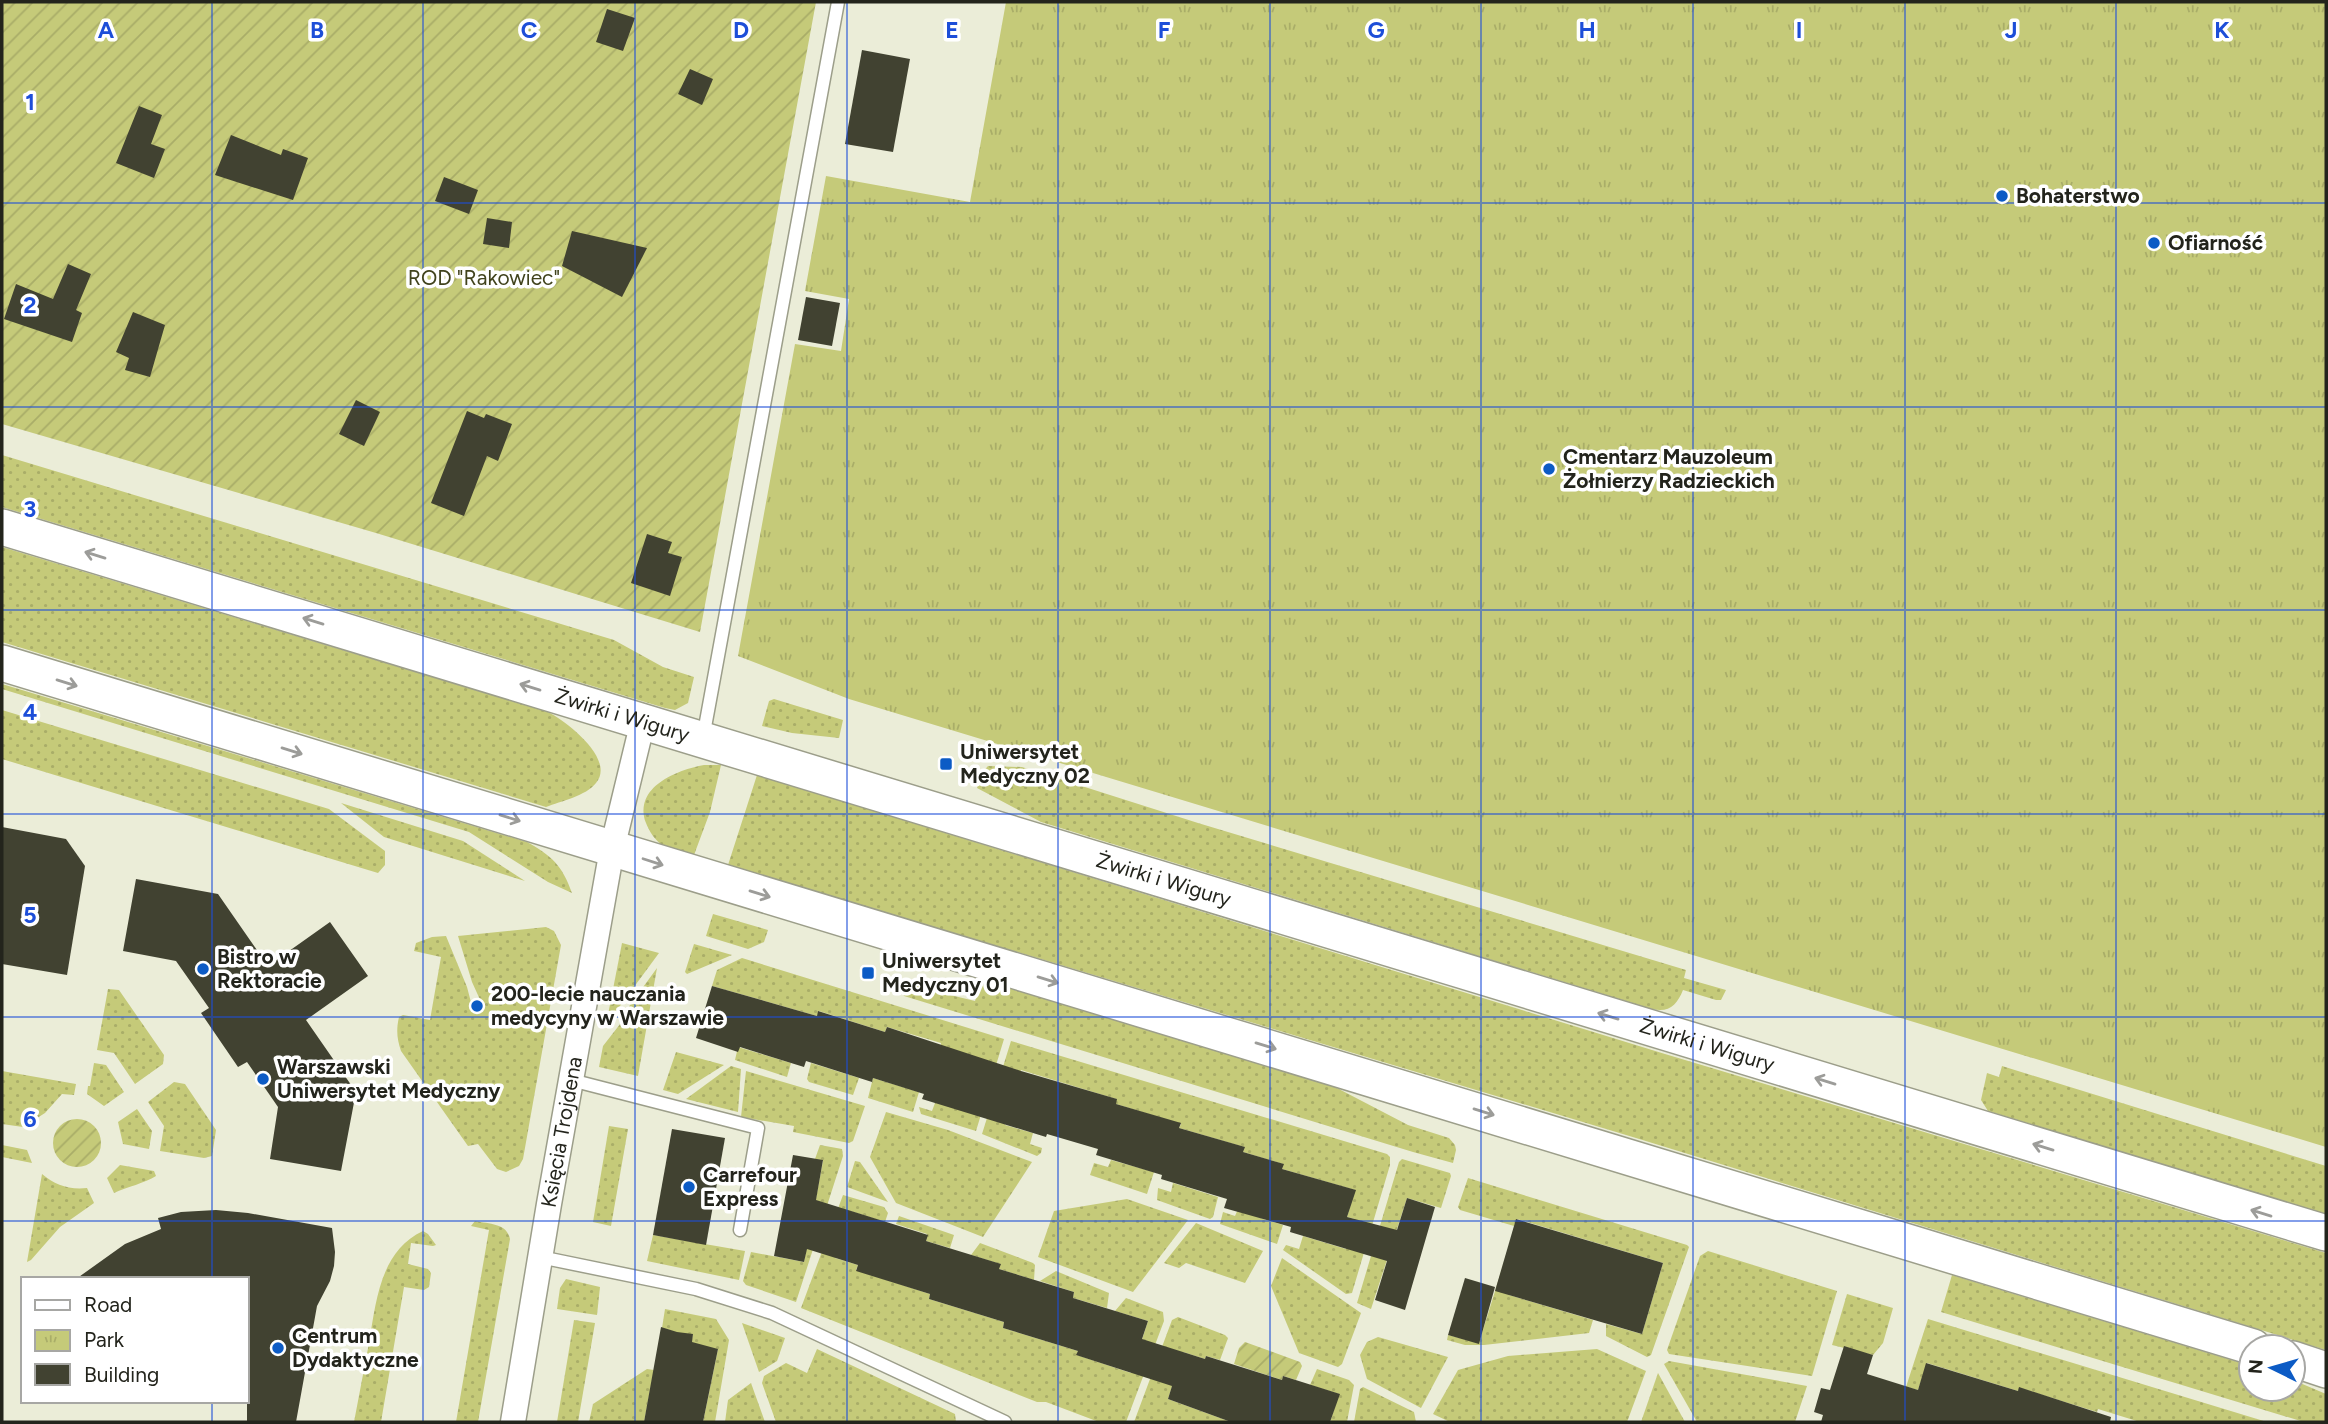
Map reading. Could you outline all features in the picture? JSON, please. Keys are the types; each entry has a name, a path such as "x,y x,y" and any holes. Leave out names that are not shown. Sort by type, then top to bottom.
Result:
{"main road":[{"name":"Żwirki i Wigury","path":"2,527 2326,1233"},
{"path":"2,663 2237,1342"},
{"path":"2307,1364 2326,1370"}],"street":[{"name":"Księcia Trojdena","path":"513,1422 612,849 643,721"}],"lane":[{"path":"702,739 838,2"},
{"path":"571,1080 758,1128 740,1230"},
{"path":"540,1257 696,1289 772,1313 1005,1422"}],"green space":[{"name":"ROD \"Rakowiec\"","path":"2,2 816,2 700,632 376,533 2,424"},
{"name":"Cmentarz Mauzoleum Żołnierzy Radzieckich","path":"1006,2 2326,2 2326,1147 849,699 738,656 795,344 841,351 849,299 805,291 826,176 970,202"},
{"path":"2,455 614,640 663,667 694,677 688,703 675,710 665,708 2,507"},
{"path":"2,547 548,712 586,742 599,763 600,773 592,788 546,807 2,642"},
{"path":"2,684 527,842 555,862 572,893 548,882 469,832 2,689"},
{"path":"774,699 843,720 839,738 792,733 762,726 769,701"},
{"path":"2,710 329,809 385,851 385,865 378,873 2,759"},
{"path":"704,765 721,765 710,812 694,855 659,843 647,826 644,810 646,799 660,782 682,771"},
{"path":"988,766 1022,767 1686,970 1684,978 1726,990 1721,1000 1716,1000 1683,990 1672,1007 1652,1009 1041,822 977,788 981,774"},
{"path":"757,775 1665,1054 2326,1253 2326,1350 2307,1344 2307,1333 2271,1333 1636,1138 728,865"},
{"path":"341,803 463,841 525,881 384,837"},
{"path":"713,914 768,930 764,942 748,949 706,936"},
{"path":"546,927 554,931 561,945 523,1159 519,1166 506,1172 497,1169 478,1144 468,1146 401,1051 397,1034 398,1022 403,1015 430,1020 441,957 414,951 416,943 432,937 446,936 467,987 473,1010 482,1004 472,982 458,936"},
{"path":"622,943 659,953 606,1025"},
{"path":"694,944 732,955 687,974 685,972"},
{"path":"742,958 1004,1039 976,1131 921,1114 919,1107 932,1111 935,1103 941,1043 887,1027 885,1032 819,1011 817,1016 712,986 717,970"},
{"path":"657,968 638,1076 599,1067 603,1046"},
{"path":"915,980 947,984 946,994 975,1001 982,980 1335,1087 1408,1125 1449,1138 1456,1150 1453,1163 904,996 899,987 900,983 912,983"},
{"path":"108,989 119,990 164,1055 163,1064 135,1084 114,1053 97,1050"},
{"path":"1011,1041 1387,1154 1390,1157 1390,1165 1352,1293 1346,1294 1283,1250 1286,1245 1299,1249 1303,1236 1346,1249 1355,1219 1347,1217 1355,1190 1282,1169 1283,1164 1243,1152 1244,1147 1179,1128 1181,1124 1116,1104 1116,1099 1021,1070 1005,1125 1033,1133 1030,1144 1042,1148 1041,1153 1037,1156 982,1134"},
{"path":"738,1047 791,1063 787,1077 735,1060"},
{"path":"676,1052 724,1065 678,1094 663,1090"},
{"path":"94,1063 106,1065 124,1092 104,1106 87,1094"},
{"path":"811,1063 859,1078 853,1095 809,1082 807,1079"},
{"path":"731,1066 741,1069 738,1112 686,1099"},
{"path":"2002,1066 2326,1166 2326,1214 1988,1111 1981,1100 1987,1073 1999,1077"},
{"path":"2,1071 76,1084 74,1095 62,1094 45,1113 23,1127 2,1124"},
{"path":"746,1071 865,1106 853,1141 849,1143 793,1132 794,1126 741,1117"},
{"path":"873,1078 919,1092 913,1112 868,1098"},
{"path":"174,1082 185,1084 216,1130 212,1156 204,1158 160,1151 164,1126 148,1102"},
{"path":"137,1109 152,1131 149,1149 123,1144 118,1122"},
{"path":"886,1112 948,1130 1032,1162 983,1237 896,1203 870,1157"},
{"path":"77,1119 86,1120 94,1126 100,1134 100,1152 94,1160 86,1166 77,1167 68,1166 60,1160 54,1152 53,1143 54,1134 60,1126 68,1120"},
{"path":"609,1126 628,1129 611,1226 593,1222"},
{"path":"2,1145 27,1150 32,1163 2,1157"},
{"path":"820,1145 842,1149 843,1156 796,1302 746,1285 743,1281 751,1252 804,1262 823,1161 815,1159"},
{"path":"1402,1159 1450,1173 1451,1176 1441,1208 1407,1198 1371,1309 1357,1303"},
{"path":"1111,1160 1154,1172 1147,1194 1090,1175 1094,1163 1108,1167"},
{"path":"855,1161 860,1162 888,1202 847,1187"},
{"path":"120,1165 154,1171 156,1176 114,1193 107,1178"},
{"path":"42,1174 63,1186 87,1188 94,1203 60,1227 27,1262"},
{"path":"1468,1178 1687,1245 1689,1247 1651,1355 1647,1357 1606,1336 1606,1324 1642,1334 1663,1263 1517,1219 1514,1226 1460,1210 1458,1207"},
{"path":"1173,1183 1218,1197 1213,1217 1210,1219 1157,1200 1158,1188 1171,1192"},
{"path":"843,1195 884,1207 888,1213 885,1222 850,1211 835,1258 858,1265 856,1270 930,1294 929,1299 1004,1322 1003,1328 1078,1351 1077,1355 1131,1373 1148,1321 1115,1311 1126,1298 1163,1312 1164,1321 1126,1422 1099,1422 1046,1402 1037,1402 801,1308"},
{"path":"1127,1199 1188,1220 1133,1292 1038,1257 1054,1211"},
{"path":"1239,1207 1283,1225 1277,1244 1220,1224 1223,1212 1235,1216"},
{"path":"899,1216 954,1235 950,1248 926,1241 927,1234 896,1224"},
{"path":"475,1221 501,1227 510,1239 478,1422 456,1422 489,1230 471,1226"},
{"path":"1196,1223 1263,1251 1245,1283 1186,1263 1179,1268 1164,1263"},
{"path":"423,1231 436,1245 411,1243 408,1264 428,1269 431,1273 429,1287 424,1290 404,1287 381,1422 354,1422 382,1279 397,1251"},
{"path":"653,1235 745,1251 739,1280 647,1261"},
{"path":"980,1243 1033,1263 1034,1280 999,1269 1000,1264 971,1255"},
{"path":"1708,1251 1837,1291 1812,1376 1669,1354 1667,1350 1700,1256"},
{"path":"1282,1258 1361,1313 1342,1364 1338,1367 1299,1353 1271,1286"},
{"path":"1504,1262 1509,1295 1593,1320 1589,1333 1484,1345 1465,1345 1447,1340 1448,1335 1479,1343"},
{"path":"1056,1271 1109,1293 1107,1308 1073,1298 1074,1292 1040,1281"},
{"path":"1952,1275 2237,1362 2237,1402 1941,1312"},
{"path":"566,1279 600,1287 597,1315 557,1309 560,1288"},
{"path":"1847,1294 1893,1308 1883,1343 1873,1355 1832,1345"},
{"path":"665,1309 716,1319 729,1340 715,1422 703,1422 718,1349 690,1349 693,1334 690,1339 662,1328"},
{"path":"1178,1317 1228,1338 1220,1360 1206,1356 1205,1359 1183,1352 1168,1399 1231,1422 1134,1422 1172,1320"},
{"path":"1928,1319 2267,1422 2140,1422 2098,1409 2097,1412 2020,1388 2018,1391 1927,1363 1918,1390 1906,1387"},
{"path":"574,1320 595,1323 578,1422 557,1422"},
{"path":"742,1323 785,1338 777,1361 759,1372"},
{"path":"1378,1337 1448,1357 1421,1408 1367,1379 1360,1355 1367,1342"},
{"path":"1245,1342 1300,1362 1302,1366 1296,1380 1283,1376 1282,1380 1234,1364 1239,1348"},
{"path":"817,1349 955,1414 956,1422 776,1422 762,1383 764,1376 786,1363 807,1373"},
{"path":"1597,1349 1646,1371 1627,1422 1450,1422 1433,1414 1458,1370 1508,1356"},
{"path":"1669,1361 1807,1386 1795,1422 1697,1422 1664,1364"},
{"path":"647,1369 654,1370 644,1422 589,1422 593,1404"},
{"path":"1317,1369 1349,1380 1354,1385 1347,1422 1330,1422 1339,1394 1310,1385"},
{"path":"1658,1373 1685,1422 1641,1422"},
{"path":"751,1383 765,1422 725,1422 728,1400"},
{"path":"2307,1386 2326,1394 2326,1422 2304,1422 2241,1403 2307,1403"},
{"path":"1363,1387 1414,1412 1416,1422 1354,1422 1360,1389"}],"building":[{"path":"607,9 635,18 623,51 596,42"},
{"path":"862,50 910,59 893,152 845,144"},
{"path":"690,69 713,79 702,105 678,94"},
{"path":"139,106 162,115 151,144 165,149 154,178 116,163"},
{"path":"231,135 281,155 283,149 308,158 293,200 215,175"},
{"path":"444,177 478,190 469,214 435,201"},
{"path":"487,218 512,222 509,248 483,244"},
{"path":"572,231 647,248 622,297 562,266"},
{"path":"68,264 91,274 76,310 82,313 72,342 4,319 16,284 53,299"},
{"path":"806,297 840,303 832,346 798,340"},
{"path":"133,312 165,325 150,377 125,370 129,358 116,352"},
{"path":"356,400 380,412 364,446 339,434"},
{"path":"467,411 484,418 486,414 512,424 498,461 487,456 464,516 431,503"},
{"path":"647,534 672,542 668,553 682,557 670,596 631,583"},
{"path":"2,827 66,839 85,866 67,975 2,964"},
{"name":"Warszawski Uniwersytet Medyczny","path":"136,879 218,894 268,966 330,922 368,976 306,1020 356,1092 341,1171 270,1159 278,1107 247,1062 238,1067 201,1013 209,1008 176,961 123,951"},
{"path":"712,986 817,1016 818,1011 885,1032 887,1027 1117,1099 1116,1104 1181,1123 1179,1128 1245,1147 1243,1152 1284,1164 1282,1169 1356,1190 1347,1217 1397,1230 1407,1198 1435,1207 1405,1310 1375,1300 1387,1261 1290,1232 1291,1227 1224,1208 1227,1199 1096,1155 1098,1149 1047,1134 1046,1137 922,1099 924,1094 873,1078 872,1082 806,1061 804,1067 740,1047 738,1052 696,1038"},
{"name":"Carrefour Express","path":"672,1129 725,1138 706,1245 653,1235"},
{"path":"793,1155 823,1160 816,1200 928,1235 926,1241 1001,1264 999,1269 1074,1292 1073,1298 1148,1321 1142,1339 1205,1359 1206,1356 1282,1380 1283,1376 1340,1394 1330,1422 1231,1422 1168,1399 1172,1386 1076,1355 1078,1351 1003,1328 1004,1322 929,1299 930,1294 856,1271 858,1265 807,1249 804,1262 774,1256"},
{"name":"Centrum Dydaktyczne","path":"216,1210 248,1213 332,1228 334,1266 330,1281 317,1306 296,1422 247,1422 248,1277 79,1277 125,1244 161,1229 158,1218 181,1212"},
{"path":"1516,1219 1663,1263 1642,1334 1495,1291"},
{"path":"1465,1278 1495,1287 1479,1344 1448,1335"},
{"path":"661,1327 693,1334 692,1342 718,1349 703,1422 644,1422"},
{"path":"1844,1346 1873,1355 1867,1374 1918,1390 1926,1363 2018,1391 2019,1387 2111,1417 2110,1422 1821,1422 1823,1415 1814,1412 1821,1388 1830,1390"}],"place":[{"name":"Bohaterstwo","path":"2002,196"},
{"name":"Ofiarność","path":"2154,243"},
{"name":"Cmentarz Mauzoleum Żołnierzy Radzieckich","path":"1549,469"},
{"name":"Uniwersytet Medyczny 02","path":"946,764"},
{"name":"Bistro w Rektoracie","path":"203,969"},
{"name":"Uniwersytet Medyczny 01","path":"868,973"},
{"name":"200-lecie nauczania medycyny w Warszawie","path":"477,1006"},
{"name":"Warszawski Uniwersytet Medyczny","path":"263,1079"},
{"name":"Carrefour Express","path":"689,1187"},
{"name":"Centrum Dydaktyczne","path":"278,1348"}]}
